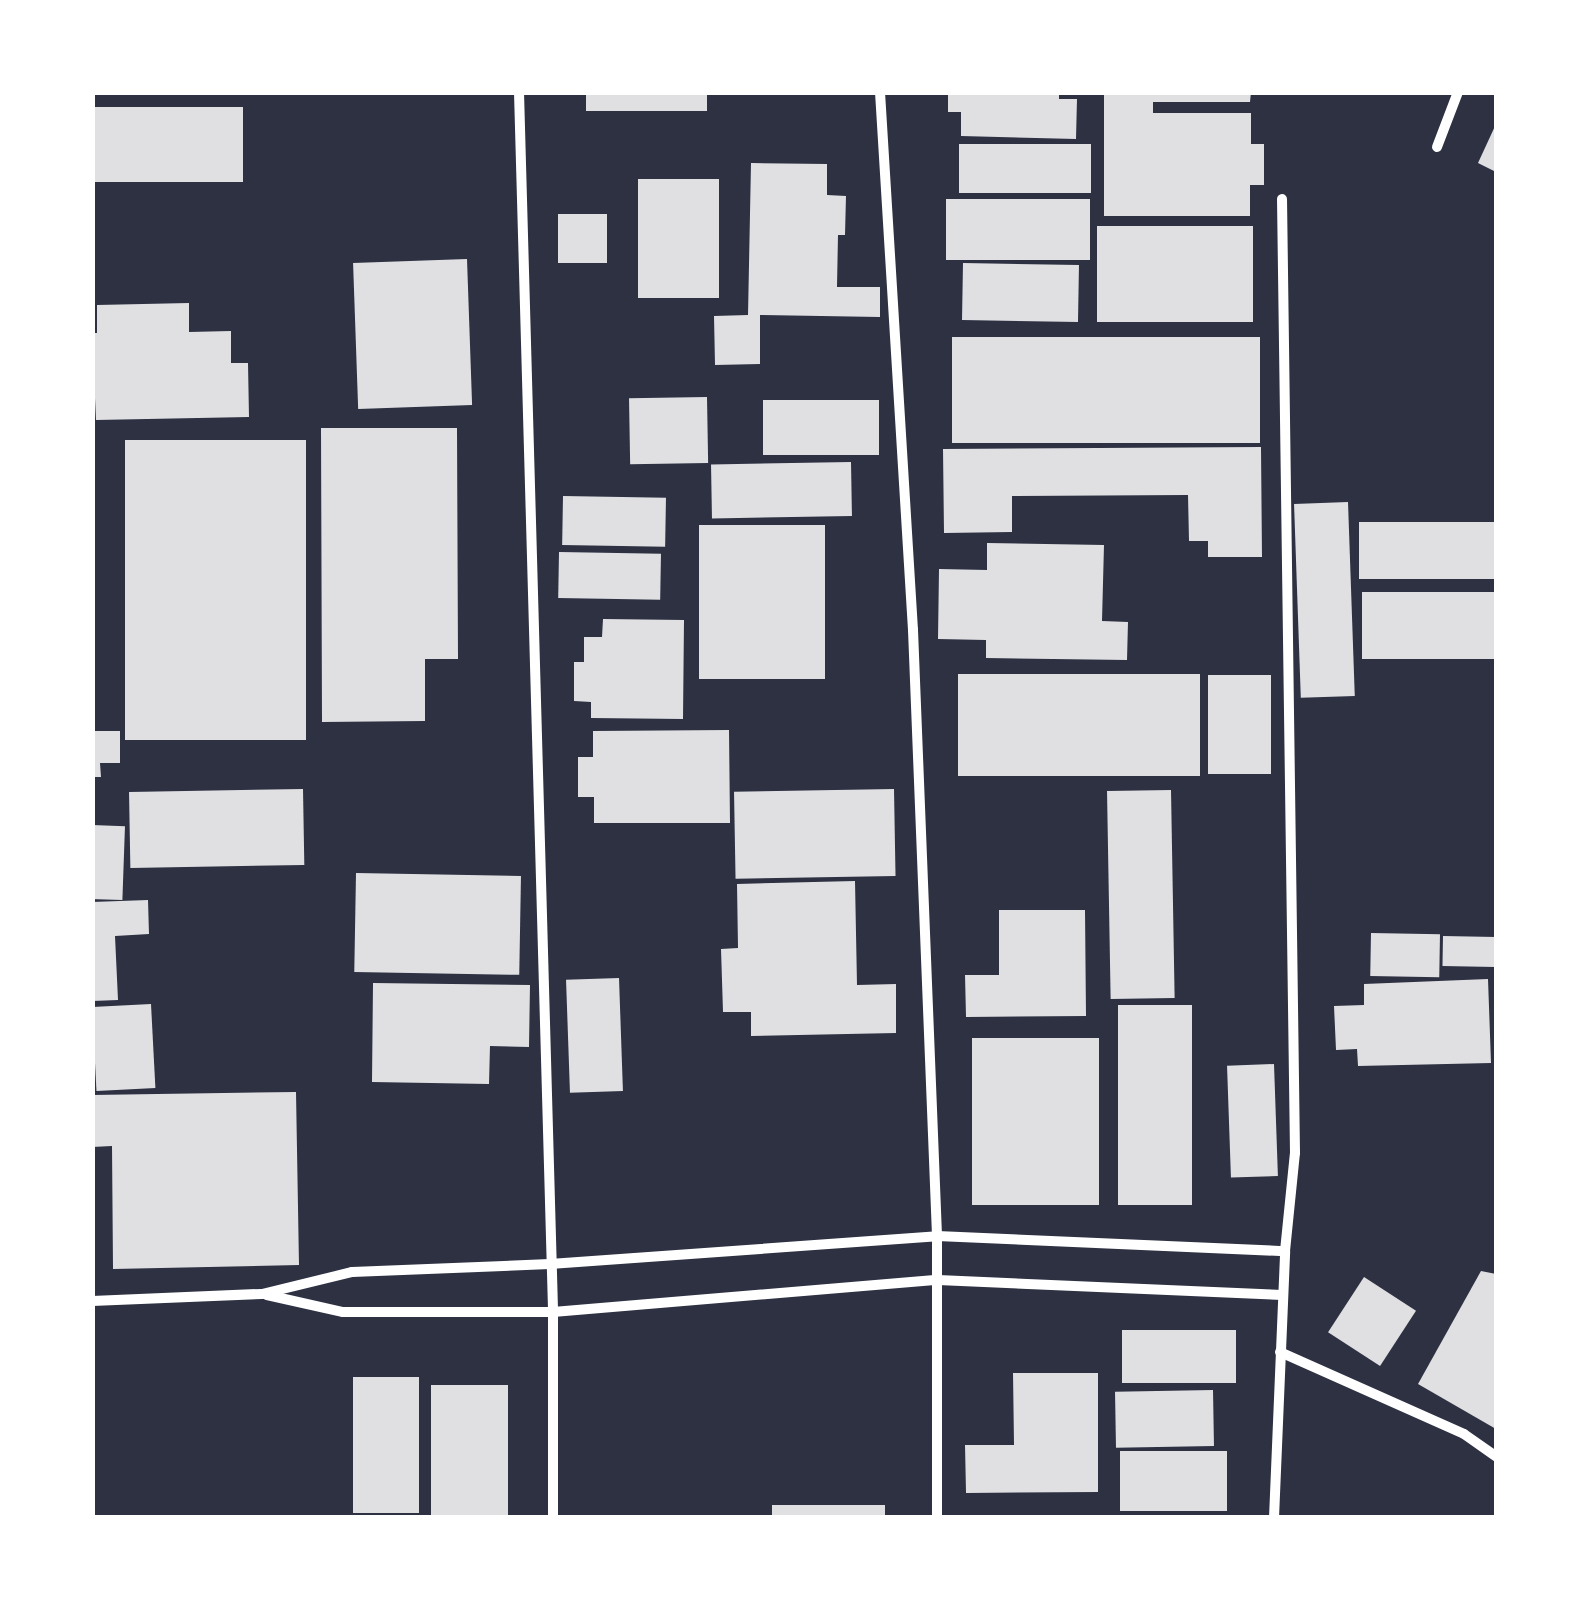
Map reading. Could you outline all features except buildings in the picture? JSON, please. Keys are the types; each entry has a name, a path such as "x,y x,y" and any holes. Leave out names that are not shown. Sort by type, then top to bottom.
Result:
{"street":[{"path":"519,92 553,1312 552,1518"},
{"path":"880,92 913,630 937,1236 937,1518"},
{"path":"1438,147 1458,92"},
{"path":"1274,1518 1284,1251 1295,1133 1282,198"},
{"path":"92,1301 262,1294 352,1272 550,1264 937,1236 1284,1251"},
{"path":"262,1294 343,1312 553,1312 938,1280 1283,1295"},
{"path":"1280,1352 1464,1434 1496,1456"}]}
